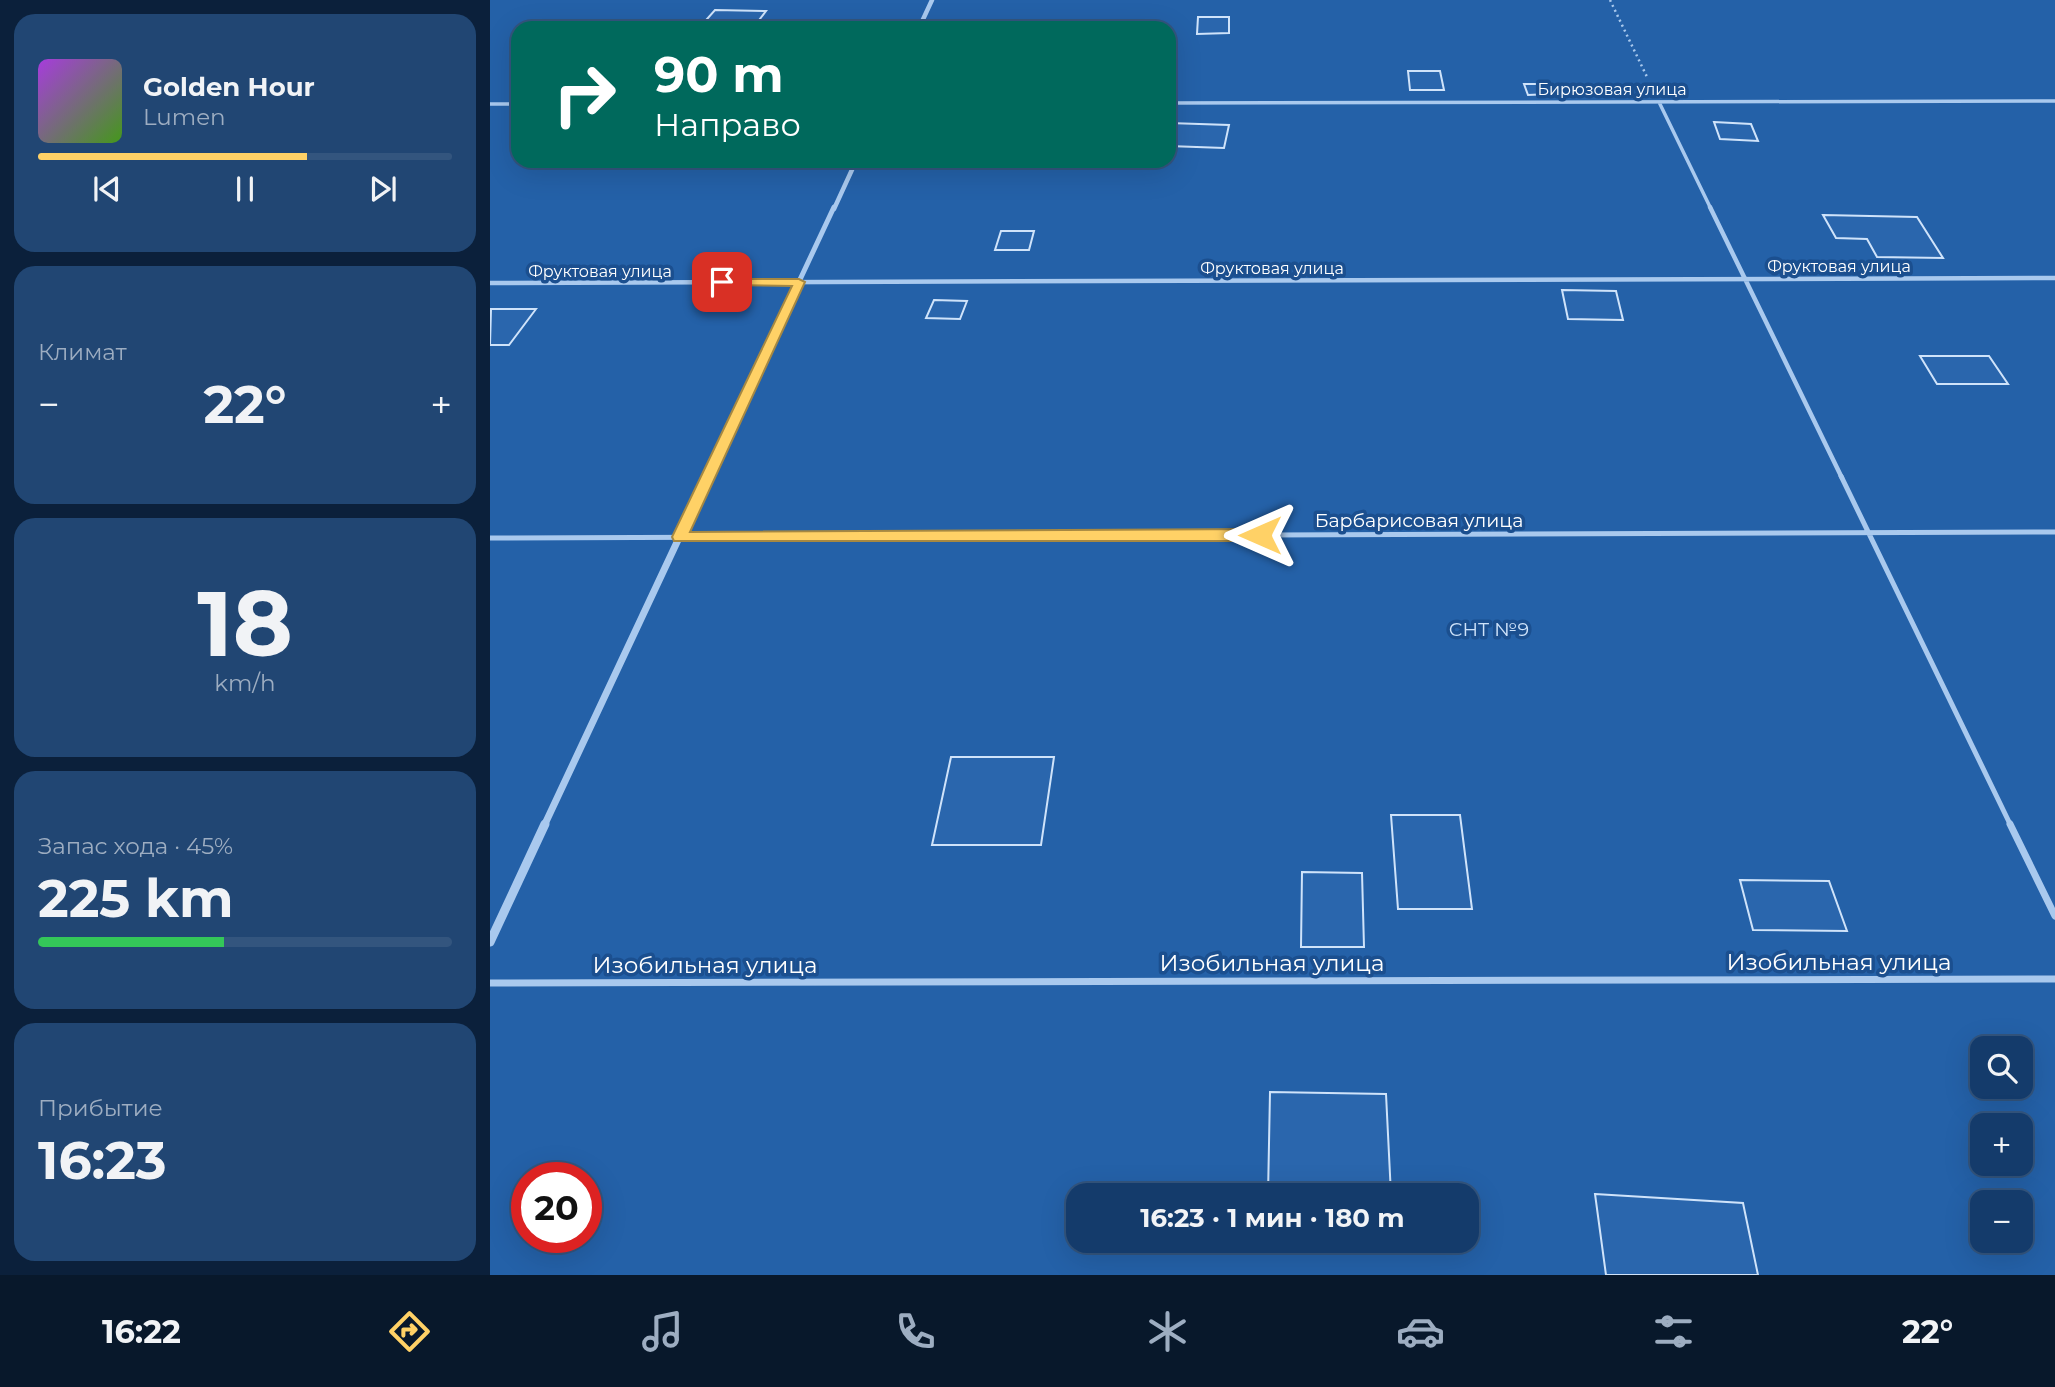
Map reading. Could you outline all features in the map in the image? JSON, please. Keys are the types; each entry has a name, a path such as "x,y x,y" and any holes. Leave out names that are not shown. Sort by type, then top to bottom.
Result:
{"street":[{"path":"922,21 932,0"},
{"path":"490,942 853,168"}],"lane":[{"name":"Бирюзовая улица","path":"1176,103 2055,101"},
{"path":"1659,102 2055,916"},
{"path":"490,104 511,104"},
{"name":"Фруктовая улица","path":"490,283 2055,278"},
{"name":"Барбарисовая улица","path":"490,538 2055,532"},
{"name":"Изобильная улица","path":"490,983 2055,979"}],"path":[{"path":"1610,0 1659,102"}],"green space":[{"name":"СНТ №9","path":"490,0 2055,0 2055,1275 490,1275"}],"building":[{"path":"715,10 766,11 758,21 705,21"},
{"path":"1198,17 1229,17 1229,33 1197,34"},
{"path":"1408,71 1440,71 1444,90 1410,90"},
{"path":"1524,84 1546,84 1550,94 1528,95"},
{"path":"1714,122 1751,124 1758,141 1720,139"},
{"path":"1176,123 1229,125 1224,148 1176,146"},
{"path":"1823,215 1917,217 1943,258 1877,257 1867,239 1836,238"},
{"path":"1001,231 1034,231 1029,250 995,250"},
{"path":"1562,290 1616,291 1623,320 1568,319"},
{"path":"934,300 967,301 960,319 926,318"},
{"path":"491,309 536,309 509,345 490,345"},
{"path":"1920,356 1989,356 2008,384 1937,384"},
{"path":"951,757 1054,757 1041,845 932,845"},
{"path":"1391,815 1460,815 1472,909 1398,909"},
{"path":"1302,872 1362,873 1364,947 1301,947"},
{"path":"1740,880 1829,881 1847,931 1753,930"},
{"path":"1270,1092 1386,1094 1390,1183 1268,1183"},
{"path":"1595,1194 1743,1203 1758,1275 1606,1275"}],"route":[{"path":"722,282 799,282 680,537 1260,535"}]}
